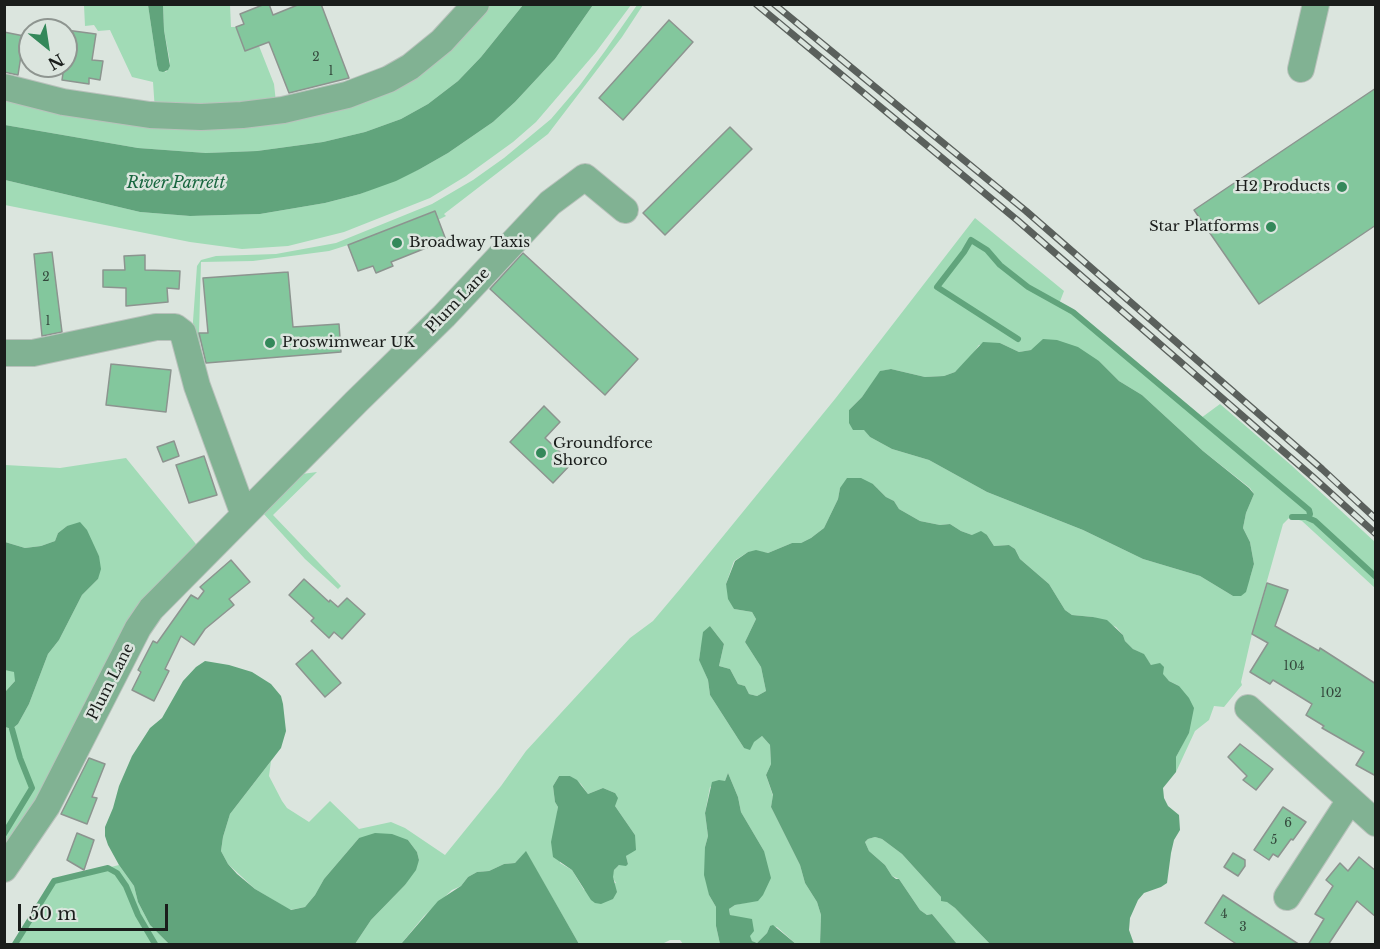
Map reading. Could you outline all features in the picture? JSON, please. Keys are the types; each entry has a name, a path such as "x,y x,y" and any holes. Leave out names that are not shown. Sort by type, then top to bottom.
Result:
{"street":[{"path":"4,87 63,102 150,115 201,117 283,110 338,98 389,79 410,67 442,41 476,4"},
{"path":"1301,69 1316,4"},
{"name":"Plum Lane","path":"4,869 47,806 138,628 152,609 444,316 550,203 585,177 625,210"},
{"path":"4,353 33,353 156,327 175,327 183,333 197,386 244,515"},
{"path":"1248,708 1376,823"},
{"path":"1287,897 1350,800"}],"shaded area":[{"path":"84,5 148,5 157,65 166,72 170,62 164,30 163,5 230,5 231,27 236,27 245,51 259,46 274,84 276,102 155,111 153,82 132,77 110,30 98,31 94,25 85,26"},
{"path":"481,5 523,5 481,57 458,81 428,104 401,119 365,132 323,142 257,151 206,153 138,148 5,125 4,92 95,113 339,104"},
{"path":"593,5 631,5 596,52 536,122 466,176 430,198 344,232 288,246 242,249 190,242 5,205 5,180 140,212 190,216 260,214 325,203 360,194 420,169 493,122 555,59"},
{"path":"637,5 643,5 622,37 548,134 444,214 446,216 438,220 434,211 329,251 253,261 201,262 199,333 202,363 192,335 197,266 201,260 216,256 276,254 336,243 432,204 473,180 504,158 551,119 580,85"},
{"path":"975,218 1064,291 1059,304 1073,312 1201,418 1220,404 1375,542 1375,588 1302,521 1290,517 1283,524 1252,634 1242,685 1224,707 1214,706 1209,720 1195,731 1176,772 1176,757 1189,732 1179,686 1169,681 1151,665 1143,654 1133,649 1116,627 1093,617 1072,615 1065,610 1049,584 1020,559 1015,549 1009,545 994,546 987,535 972,535 950,524 940,525 920,521 899,509 894,501 886,497 873,484 840,488 838,499 824,528 811,538 768,553 748,552 734,561 726,584 734,609 752,612 756,619 745,642 761,667 766,691 757,696 749,694 745,686 738,684 730,669 719,666 724,644 710,626 699,659 708,680 710,695 744,748 762,736 770,745 771,764 766,775 773,796 771,807 800,865 805,883 817,902 821,915 820,944 796,944 777,927 770,926 767,933 757,943 752,941 739,918 730,915 729,909 735,905 758,900 764,851 741,812 738,797 728,773 725,781 710,787 705,813 708,836 705,847 709,895 716,907 716,926 720,944 683,944 680,940 670,940 662,944 579,944 526,852 515,863 477,872 468,877 461,886 452,890 424,916 401,944 355,944 371,920 405,885 419,860 417,852 408,840 359,838 324,879 305,907 290,910 255,889 228,864 221,851 230,814 271,761 269,776 282,801 287,808 309,822 330,801 359,829 391,822 405,828 445,855 526,751 630,638 653,621 835,399","holes":["1000,343 1019,352 1031,350 1099,361 1119,381 1142,395 1203,451 1250,488 1254,494 1243,528 1250,542 1254,564 1250,578 1233,596 1200,576 1143,559 1083,530 987,492 929,460 892,449 870,437 849,410 862,397 881,371 891,369 925,377 944,376 955,372 970,358 979,345","559,776 570,776 581,784 588,794 603,788 615,793 615,806 635,835 631,852 626,856 628,864 619,865 614,870 612,877 616,883 584,890 572,870 560,863 556,822 558,807 553,786"]},
{"path":"126,458 200,549 134,610 92,706 5,855 5,727 12,729 18,724 29,704 48,654 59,640 82,595 98,579 99,556 92,543 67,526 58,533 55,541 41,546 25,548 5,542 5,465 60,468"},
{"path":"317,472 273,515 341,586 338,589 350,600 305,559 262,512 302,474"},
{"path":"5,670 15,672 15,681 5,692"},
{"path":"875,837 882,839 902,854 941,897 990,944 957,944 932,914 927,915 920,910 899,879 892,876 885,865 869,851 865,842"},
{"path":"119,865 134,886 138,902 150,925 169,944 15,944 54,881"}],"water":[{"path":"148,5 163,5 164,30 170,66 163,72 159,71 157,65"},
{"name":"River Parrett","path":"523,5 593,5 555,59 493,122 420,169 396,181 360,194 325,203 260,214 190,216 140,212 5,180 5,125 138,148 206,153 257,151 323,142 365,132 401,119 428,104 458,81 481,57"},
{"path":"1043,339 1057,340 1078,347 1099,361 1119,381 1142,395 1254,494 1243,528 1250,542 1254,564 1246,592 1241,596 1233,596 1200,576 1143,559 1083,530 987,492 929,460 892,449 870,437 864,430 853,430 849,423 849,410 862,397 880,371 891,369 925,377 944,376 955,372 983,342 1000,343 1019,352 1031,350"},
{"path":"847,478 861,478 873,484 886,497 894,501 899,509 920,521 940,525 950,524 972,535 981,531 987,535 994,546 1009,545 1015,549 1020,559 1049,584 1065,610 1072,615 1107,620 1123,635 1125,641 1133,649 1144,654 1151,665 1160,663 1164,667 1163,674 1169,681 1179,686 1189,698 1194,708 1189,733 1176,757 1176,772 1163,788 1168,806 1179,815 1180,830 1174,840 1167,883 1144,893 1138,900 1130,918 1129,930 1134,944 990,944 955,908 941,901 941,897 902,854 882,839 875,837 865,842 869,851 885,865 892,876 899,879 920,910 927,915 932,914 957,944 820,944 821,915 817,902 805,883 800,865 771,807 773,795 766,775 771,764 770,745 762,736 754,742 750,750 744,748 710,695 708,680 699,660 703,632 710,626 724,644 719,666 730,669 738,684 745,686 749,694 757,696 766,691 761,667 745,642 756,619 752,612 734,609 728,599 726,584 735,561 748,552 756,550 768,553 792,543 801,543 824,528 838,499 840,488"},
{"path":"80,522 87,530 99,556 101,569 98,579 82,595 59,640 48,654 29,704 18,724 12,729 5,727 5,692 15,681 14,672 5,670 5,542 25,548 41,546 55,541 58,533 67,526"},
{"path":"205,661 252,672 271,684 281,696 283,704 286,731 281,748 230,814 223,837 221,851 237,874 255,889 291,910 305,907 324,879 359,838 375,833 392,834 408,840 417,852 419,860 416,870 405,885 371,920 355,944 169,944 150,925 138,902 134,886 108,845 105,827 132,756 150,728 162,718 183,681"},
{"path":"728,773 738,797 741,812 764,851 771,878 758,901 735,905 729,909 730,915 752,919 754,931 750,936 752,941 757,943 773,925 796,944 720,944 716,926 716,907 709,895 704,875 705,847 708,836 705,813 712,782 725,781"},
{"path":"559,776 570,776 577,780 588,794 603,788 615,793 618,798 615,806 635,835 636,850 626,856 628,864 619,865 614,870 613,877 617,892 613,899 601,904 591,900 572,870 553,857 551,842 558,807 553,786"},
{"path":"526,851 579,944 401,944 438,901 461,886 468,877 477,872 515,863"}],"building":[{"path":"269,4 273,15 300,4 321,4 349,78 289,93 269,42 245,51 236,27 244,24 240,14"},
{"path":"669,20 693,42 623,120 599,98"},
{"path":"4,32 18,35 18,75 4,72"},
{"path":"78,32 96,34 92,60 103,61 100,80 89,78 89,84 62,80 62,78 78,78"},
{"path":"1376,88 1376,225 1259,304 1194,210"},
{"path":"730,127 752,149 665,235 643,213"},
{"name":"Broadway Taxis","path":"435,211 446,240 391,262 393,266 376,273 373,266 358,271 348,245"},
{"path":"52,252 62,332 42,336 34,254"},
{"path":"523,253 638,359 605,395 490,289"},
{"path":"145,255 145,270 180,271 179,289 167,288 168,302 126,306 126,288 103,287 103,270 125,270 124,256"},
{"path":"288,272 293,327 339,324 341,352 206,363 199,333 208,333 203,278"},
{"path":"111,364 171,370 166,412 106,405"},
{"name":"Groundforce Shorco","path":"544,406 560,422 545,438 572,463 553,483 510,442"},
{"path":"174,441 179,456 163,462 157,447"},
{"path":"204,456 217,495 189,503 176,465"},
{"path":"231,560 250,582 229,599 234,605 205,629 194,645 181,636 165,669 169,671 154,701 132,690 141,672 138,670 153,641 157,643 191,595 198,599 204,591 200,587"},
{"path":"304,579 329,602 330,600 338,607 347,598 365,614 342,639 334,632 329,638 311,621 314,618 289,595"},
{"path":"1267,583 1288,590 1275,626 1319,651 1320,648 1376,684 1376,776 1356,765 1364,752 1322,728 1324,726 1306,715 1312,704 1273,680 1270,684 1250,672 1268,643 1252,634"},
{"path":"312,650 341,683 325,697 296,664"},
{"path":"1240,744 1273,769 1256,790 1243,780 1247,776 1228,757"},
{"path":"89,758 105,764 92,797 97,798 87,824 61,814"},
{"path":"1283,807 1306,822 1278,857 1273,854 1269,860 1254,850"},
{"path":"77,833 94,840 84,870 67,860"},
{"path":"1233,853 1245,860 1245,866 1238,876 1224,867"},
{"path":"1359,857 1376,871 1376,917 1357,901 1328,945 1308,945 1324,919 1315,914 1333,886 1326,880 1340,863 1348,871"},
{"path":"1223,895 1300,945 1238,945 1205,923"}],"waterway":[{"path":"1018,339 937,287 971,240 987,250 1000,265 1028,287 1073,312 1309,510 1310,514"},
{"path":"1292,517 1306,517 1315,521 1376,577"},
{"path":"4,834 32,788 12,729"},
{"path":"15,944 54,881 108,868 117,873 126,886 138,915 155,944"}],"railway":[{"path":"756,4 1017,220 1376,534"},
{"path":"774,4 1026,211 1322,469 1376,519"}],"place":[{"name":"H2 Products","path":"1342,187"},
{"name":"Star Platforms","path":"1271,227"},
{"name":"Broadway Taxis","path":"397,243"},
{"name":"Proswimwear UK","path":"270,343"},
{"name":"Groundforce Shorco","path":"541,453"}]}
